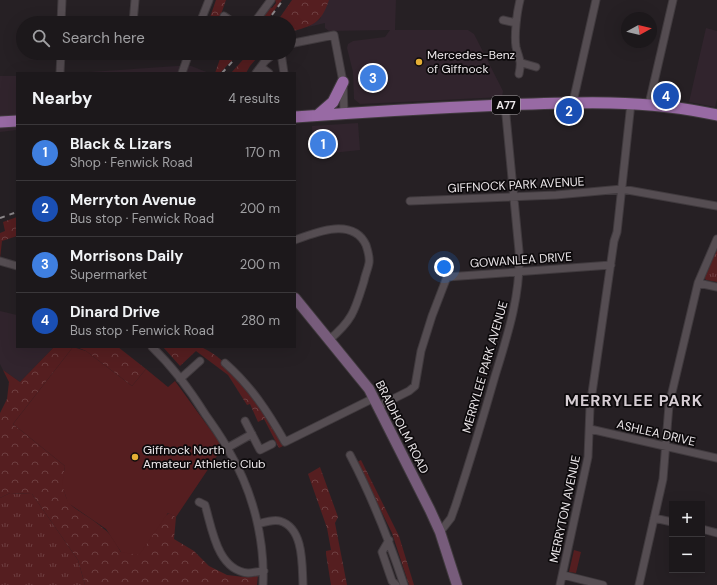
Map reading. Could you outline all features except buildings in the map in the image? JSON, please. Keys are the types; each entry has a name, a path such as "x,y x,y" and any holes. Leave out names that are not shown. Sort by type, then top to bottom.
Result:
{"main road":[{"path":"317,115 333,102 343,82"},
{"name":"A77","path":"296,117 344,113 573,102 649,104 717,115"},
{"path":"0,122 16,121"}],"street":[{"path":"61,16 62,0"},
{"path":"133,16 134,0"},
{"path":"203,16 209,0"},
{"path":"259,16 270,0"},
{"path":"519,74 522,63 516,46 516,23 520,0"},
{"path":"573,102 596,0"},
{"path":"649,104 673,0"},
{"path":"503,20 516,23"},
{"path":"296,43 334,35 343,82 344,113"},
{"path":"60,72 61,60"},
{"path":"182,72 187,60"},
{"path":"257,72 268,60"},
{"path":"282,60 284,72"},
{"path":"522,63 536,67"},
{"path":"261,67 268,72"},
{"name":"MERRYTON AVENUE","path":"560,585 583,486 588,457 595,370 614,242 617,232 631,103"},
{"name":"MERRYLEE PARK AVENUE","path":"440,532 454,512 483,419 514,308 520,271 505,105"},
{"name":"GIFFNOCK PARK AVENUE","path":"410,201 556,195 622,189 717,206"},
{"path":"296,240 318,231 344,230 361,236 369,254 369,264 356,308 344,327 329,340"},
{"path":"639,585 663,479 669,405 698,282 717,239"},
{"path":"0,261 16,266"},
{"name":"GOWANLEA DRIVE","path":"376,402 409,391 415,386 421,351 432,316 447,277 611,265"},
{"path":"698,282 717,287"},
{"name":"BRAIDHOLM ROAD","path":"296,299 369,388 440,532 457,585"},
{"path":"153,348 180,379 227,448 242,479 258,524 264,571 264,585"},
{"path":"180,379 200,361"},
{"path":"225,363 253,391 271,416 285,442 376,402"},
{"path":"245,421 260,450 272,444"},
{"name":"ASHLEA DRIVE","path":"590,429 717,458"},
{"path":"227,448 252,434"},
{"path":"350,455 354,470 389,540 404,585"},
{"path":"199,502 205,505 220,554 226,562 248,573 264,571"},
{"path":"654,518 669,521"},
{"path":"258,524 271,520 280,520 295,531 299,545 303,585"},
{"path":"705,530 717,533"},
{"path":"389,540 382,552 392,581 396,585"},
{"path":"562,575 603,585"}],"shaded area":[{"path":"326,0 396,0 395,30 468,30 474,34 503,91 502,97 360,104 354,99 353,72 347,48 348,44 353,41 385,37 390,30 329,31 325,28 325,23 308,27 320,19"},
{"path":"706,28 717,31 717,99 715,107 689,102"},
{"path":"191,66 206,72 90,72"},
{"path":"0,76 16,76 16,130 0,132"},
{"path":"358,123 360,150 313,155 312,126"},
{"path":"0,311 16,315 16,348 53,348 20,382 3,370 0,364"}],"green space":[{"path":"216,0 226,0 220,16 210,16"},
{"path":"275,0 282,0 270,16 262,16 268,6 272,8 276,3"},
{"path":"292,0 329,0 323,14 319,19 310,26 304,28 296,30 296,16 281,16"},
{"path":"220,60 232,60 221,72 215,72"},
{"path":"243,60 255,60 247,72 232,72"},
{"path":"16,217 16,236 2,241 0,259 0,233 5,231 3,222"},
{"path":"717,250 717,282 706,280 704,277"},
{"path":"53,348 72,348 13,424 65,466 64,481 67,500 107,531 121,552 169,513 176,517 174,539 194,551 209,566 227,575 244,577 258,575 257,585 85,585 78,560 32,494 10,493 0,498 0,413 7,399 9,382 3,370 20,382"},
{"name":"Giffnock North Amateur Athletic Club","path":"72,348 76,348 86,351 132,386 146,369 168,387 175,381 223,447 176,517 168,513 139,555 121,552 106,529 68,503 62,485 65,466 13,424"},
{"path":"79,348 119,348 146,369 132,386 86,351"},
{"path":"164,348 203,348 215,355 227,365 249,391 283,446 279,448 264,419 258,422 250,404 247,405 228,375 196,351 180,366"},
{"path":"361,460 399,536 414,585 409,585 392,533 357,462"},
{"path":"320,467 338,517 335,523 347,585 331,585 326,554 326,551 331,550 327,528 308,474"},
{"path":"10,493 32,494 78,560 85,585 0,585 0,498"},
{"path":"574,550 581,552 576,573 569,572"}],"railway":[{"path":"271,16 283,0"},
{"path":"223,72 234,60"},
{"path":"0,218 16,212"}],"place":[{"name":"Mercedes-Benz of Giffnock","path":"419,62"},
{"name":"Morrisons Daily","path":"373,78"},
{"name":"Dinard Drive","path":"666,96"},
{"name":"Merryton Avenue","path":"569,111"},
{"name":"Black & Lizars","path":"323,144"},
{"name":"Giffnock North Amateur Athletic Club","path":"135,457"}],"district":[{"name":"MERRYLEE PARK","path":"634,400"}]}
